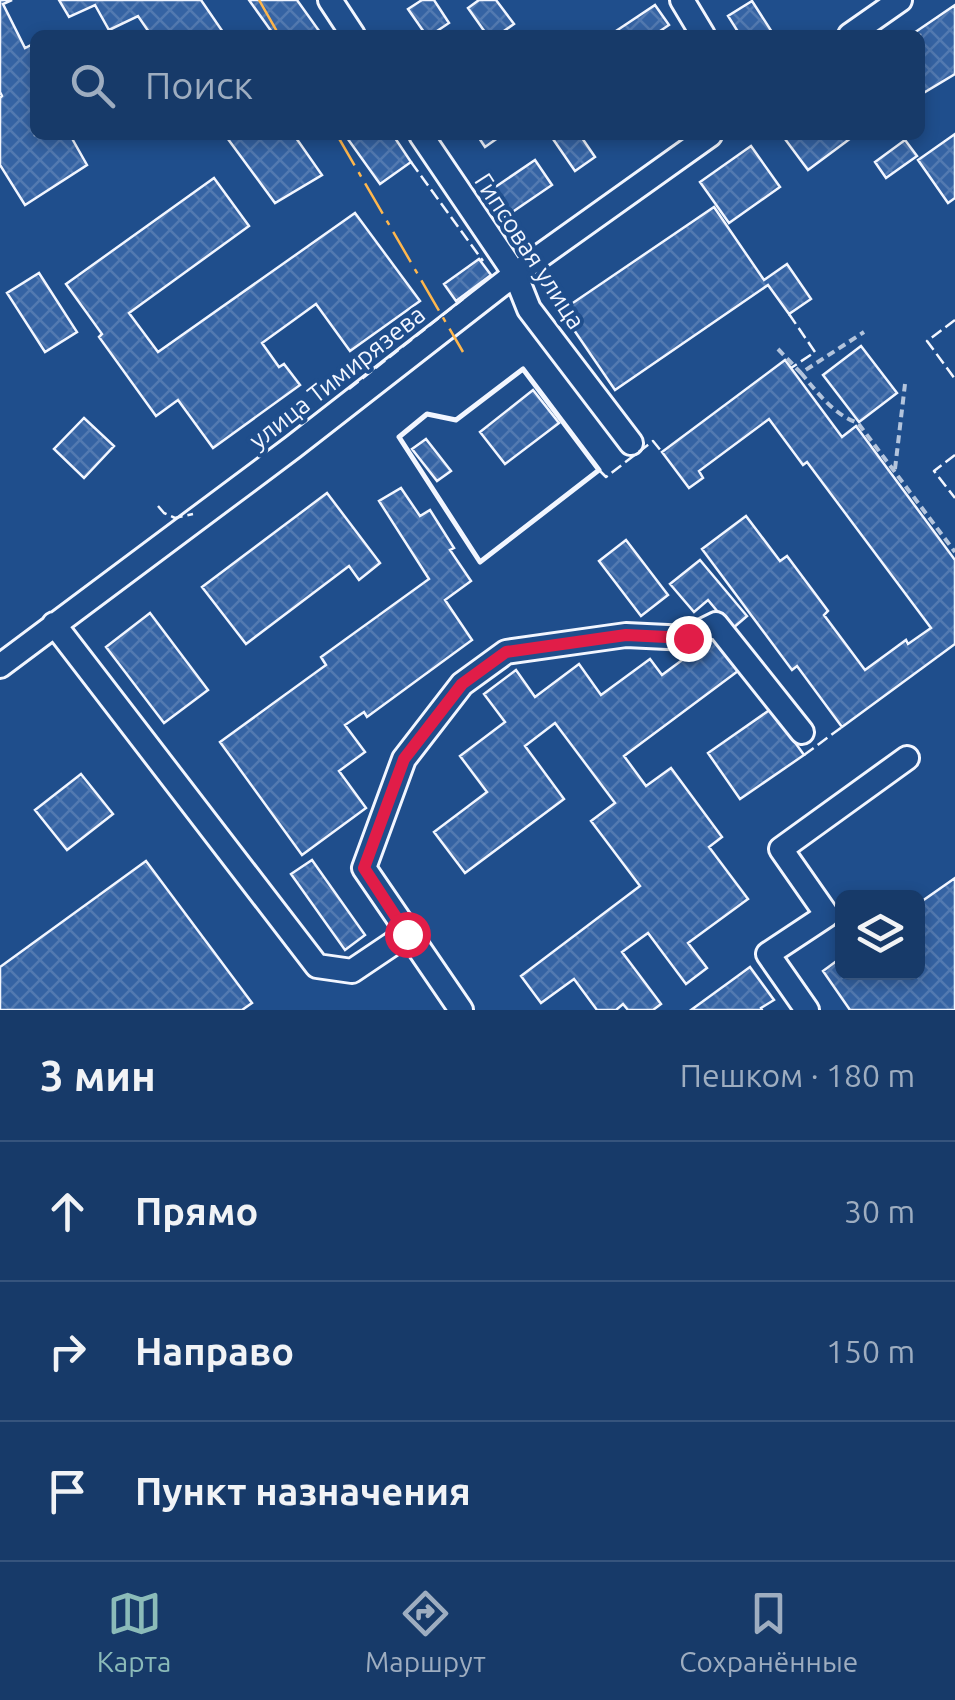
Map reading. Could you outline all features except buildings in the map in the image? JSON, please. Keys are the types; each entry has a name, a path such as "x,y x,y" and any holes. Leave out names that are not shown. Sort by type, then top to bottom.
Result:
{"street":[{"path":"330,0 351,30"},
{"path":"682,0 700,30"},
{"path":"857,30 900,0"},
{"name":"Гипсовая улица","path":"424,140 515,274 529,309 632,442"},
{"name":"улица Тимирязева","path":"0,666 172,539 515,274 703,140"},
{"path":"54,624 317,966 352,971 407,934"},
{"path":"461,1010 364,868 404,759 462,684 506,652 626,635 688,638 716,624 802,732"},
{"path":"806,1010 768,954 827,914 781,849 907,758"}],"path":[{"path":"801,373 864,332"},
{"path":"778,349 829,404 858,423 955,552"},
{"path":"894,472 905,384"}],"fence":[{"path":"411,162 483,261"},
{"path":"349,389 463,299"},
{"path":"789,314 815,352 791,368"},
{"path":"955,320 927,341 955,379"},
{"path":"599,470 606,477 653,441 662,452"},
{"path":"955,455 934,471 955,498"},
{"path":"158,506 175,518 193,514"},
{"path":"804,755 842,727"}],"wall":[{"path":"523,369 599,470 480,562 399,437 427,414 456,420 523,369"}],"power":[{"path":"259,0 276,30"},
{"path":"340,140 463,352"}],"route":[{"path":"407,934 364,868 404,759 462,684 506,652 626,635 688,638"}]}
